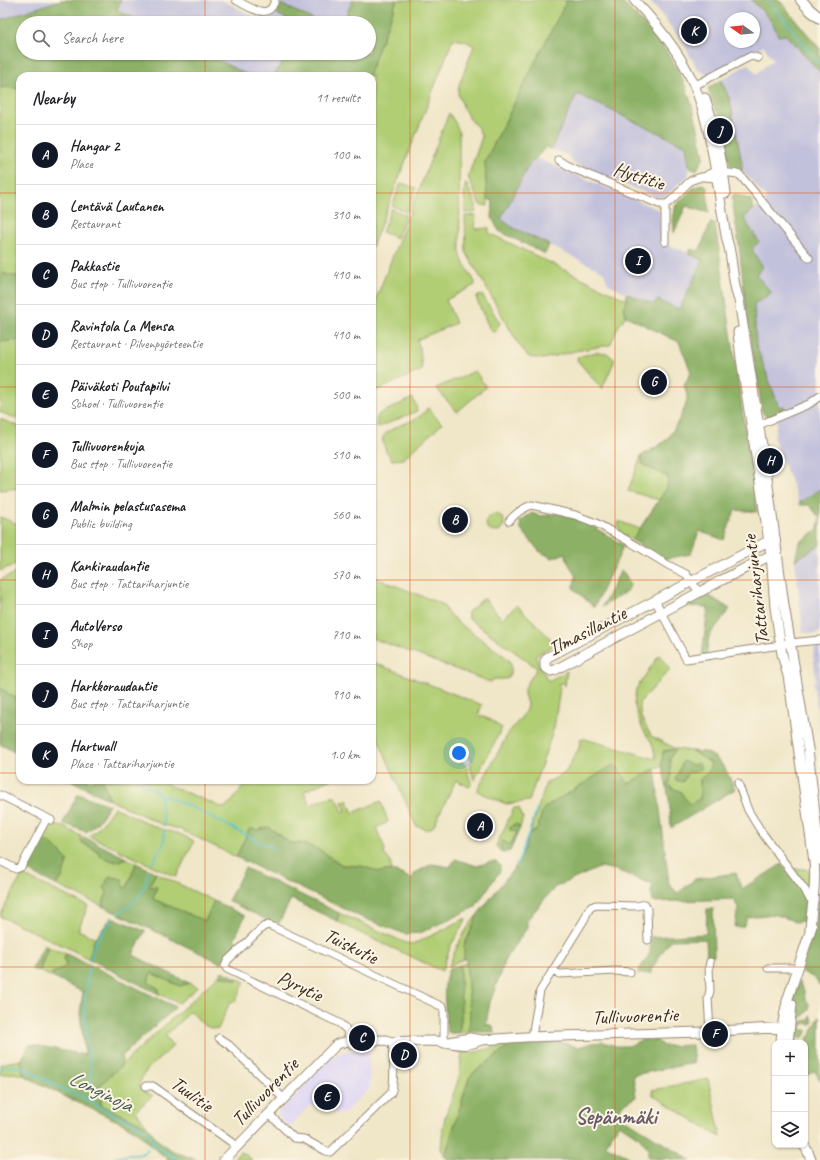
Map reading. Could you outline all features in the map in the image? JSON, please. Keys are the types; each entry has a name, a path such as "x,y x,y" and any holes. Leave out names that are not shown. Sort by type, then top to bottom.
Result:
{"highway":[{"path":"801,0 820,18"},
{"path":"807,0 820,18"}],"main road":[{"name":"Tattariharjuntie","path":"634,0 657,26 697,85"},
{"name":"Tattariharjuntie","path":"642,0 674,40 686,59 697,85 719,174 731,236 730,251 736,292 739,300 755,427 768,486 774,553 776,610 800,696 808,749 818,855 810,930"},
{"name":"Ilmasillantie","path":"772,539 548,657 545,660 545,667 551,671 555,670 774,553"},
{"name":"Tattariharjuntie","path":"783,1040 791,1009 798,969 814,919 819,896 820,873"},
{"name":"Tattariharjuntie","path":"786,1027 788,1040"},
{"name":"Tullivuorentie","path":"224,1160 336,1044 344,1042 352,1043 386,1040 392,1042 444,1042 470,1038 482,1040 532,1036 710,1031 786,1027"},
{"path":"804,1148 805,1160"},
{"path":"805,1148 811,1160"}],"street":[{"path":"236,0 255,10 262,11 267,11 271,8 275,0"},
{"path":"697,85 751,56 758,58"},
{"name":"Hyttitie","path":"559,160 572,168 659,204 665,204 693,180 705,177 708,173 719,174"},
{"path":"719,174 732,172 740,175 809,258"},
{"path":"665,204 666,242"},
{"path":"755,427 809,404 820,396"},
{"path":"509,521 520,510 525,507 532,506 587,519 686,574 699,592"},
{"path":"655,600 686,659 820,640"},
{"path":"738,782 748,810 763,834 798,880 809,898 814,898"},
{"path":"0,795 49,819 22,867 16,868 0,861"},
{"path":"532,1036 540,991 591,907 596,905 637,906 645,904 647,909 648,940"},
{"name":"Tuiskutie","path":"225,966 228,960 263,927 268,925 271,926 443,1008 444,1042"},
{"path":"710,962 710,991 708,998 710,1031"},
{"name":"Pyrytie","path":"225,966 227,969 340,1023 346,1028 352,1043"},
{"path":"768,968 798,969"},
{"path":"552,971 560,974 615,971 630,972"},
{"path":"219,1038 229,1045 284,1099"},
{"path":"269,1114 294,1138 304,1138 330,1152 392,1091 392,1042"},
{"name":"Tuulitie","path":"146,1086 153,1086 234,1150"}],"shaded area":[{"path":"0,0 61,0 0,20"},
{"path":"121,0 221,0 253,16 130,16 117,9"},
{"path":"283,0 353,0 345,16 306,16 281,4"},
{"path":"648,0 751,0 820,72 820,489 799,503 774,439 779,407 756,345 754,304 756,275 762,267 752,249 759,242 744,218 767,199 744,174 730,100 721,80 748,64 756,74 773,60 764,46 707,75 698,70 682,41"},
{"path":"277,14 281,16 270,16"},
{"path":"218,60 284,60 276,72 242,72"},
{"path":"577,94 686,146 689,175 664,197 656,197 573,163 568,155 551,149"},
{"path":"536,158 659,210 662,242 702,259 701,265 679,310 658,300 653,304 626,293 607,283 604,272 512,227 501,219 529,165"},
{"path":"820,545 820,633 812,634 803,632 795,560"},
{"path":"820,646 820,729 813,682 816,681 813,653 815,652 814,647"},
{"path":"369,1049 370,1088 343,1114 339,1114 322,1107 309,1106 289,1127 279,1118 278,1113 331,1058 350,1050"}],"green space":[{"path":"61,0 121,0 117,10 129,16 16,16 16,60 218,60 242,72 16,72 16,88 0,88 0,20"},
{"path":"353,0 397,0 376,55 376,16 345,16"},
{"path":"397,0 567,0 485,162 488,206 480,205 468,177 482,137 478,128 465,111 458,94 459,85 474,46 465,41 453,39 376,237 376,72 370,72 374,60 376,60 376,55"},
{"path":"567,0 620,0 656,38 679,71 688,92 704,157 696,171 689,166 686,146 577,94 551,149 546,147 529,165 501,219 512,227 549,245 545,254 499,231 492,218 493,201 487,199 485,162"},
{"path":"751,0 780,1 820,49 820,72 786,35 778,36 771,21"},
{"path":"281,4 306,16 281,16 277,14"},
{"path":"284,60 374,60 370,72 276,72"},
{"path":"721,80 730,100 742,171 731,166 730,164 719,116 708,88"},
{"path":"0,88 16,88 16,276 0,273"},
{"path":"449,113 459,132 460,252 462,260 475,282 475,285 446,300 456,323 417,340 420,349 422,370 376,391 376,299"},
{"path":"401,183 416,188 407,212 392,206"},
{"path":"466,183 476,205 476,212 465,213 464,190"},
{"path":"703,184 707,187 709,213 686,206 674,233 673,218 676,205 693,188"},
{"path":"734,194 751,200 754,209 744,218 759,242 752,249 762,267 756,275 772,293 754,304 756,345 779,407 784,406 786,411 769,417 765,416 762,409 747,319 732,198"},
{"path":"391,209 406,215 397,238 382,232"},
{"path":"476,215 475,229 489,228 489,233 627,300 623,308 626,316 619,325 610,345 575,351 543,359 529,357 519,345 466,252 465,216"},
{"path":"711,222 715,223 757,512 735,510 724,540 699,531 691,554 665,559 632,540 667,488 668,477 642,464 641,456 667,439 676,425 687,401 687,394 684,385 691,372 679,342 626,316 623,308 627,300 626,293 653,304 658,300 679,309 701,265 702,260 688,253 691,249 699,251"},
{"path":"0,273 16,276 16,340 0,342"},
{"path":"480,295 483,296 500,323 495,332 490,330 476,298"},
{"path":"16,340 16,418 0,412 0,342"},
{"path":"596,352 607,353 614,359 602,389 577,360 578,357"},
{"path":"475,371 486,387 457,412 436,388"},
{"path":"413,398 417,411 377,428 376,421 379,414"},
{"path":"427,408 442,424 403,459 392,460 386,451 382,439 391,430 412,421 424,413"},
{"path":"0,419 16,425 16,488 0,490"},
{"path":"641,456 642,464 668,477 667,488 659,500 628,491"},
{"path":"820,489 820,518 809,505 800,505 799,503"},
{"path":"532,513 539,516 559,514 568,516 592,526 623,545 594,607 573,588 576,576 567,561 566,553 552,558 539,551 521,529 520,521"},
{"path":"495,514 501,517 504,523 501,529 495,532 489,529 486,523 489,517"},
{"path":"0,517 16,523 16,564 0,571"},
{"path":"820,518 820,545 795,560 799,543 818,529"},
{"path":"618,521 640,529 632,540 620,531"},
{"path":"621,570 627,577 630,586 627,591 602,607"},
{"path":"16,573 16,698 0,688 0,580"},
{"path":"376,578 442,604 448,613 460,624 509,660 511,671 508,678 495,679 490,682 376,639"},
{"path":"708,595 730,609 709,636 706,656 702,655 708,607 683,606"},
{"path":"484,598 502,619 517,605 556,644 535,656 548,681 567,671 565,686 562,682 558,685 560,688 554,728 529,801 506,804 477,791 509,732 526,710 527,704 524,689 537,668 468,618 468,612"},
{"path":"659,655 670,669 639,703 641,717 651,736 676,749 692,751 711,763 708,773 700,780 700,799 689,805 680,791 673,789 668,785 671,776 670,758 675,749 663,751 662,765 628,784 618,768 613,765 543,809 537,830 530,833 546,783 565,773 579,748 581,738 656,759 652,743 642,728 634,704 636,689"},
{"path":"376,664 482,705 478,715 491,720 502,728 474,781 470,765 473,760 465,755 461,762 466,765 471,784 469,787 456,780 433,827 427,830 416,826 376,734"},
{"path":"0,688 16,698 16,753 0,744"},
{"path":"676,749 670,758 671,776 668,785 673,789 680,791 689,804 700,799 700,779 708,773 711,763 692,751 705,752 716,758 724,767 735,789 671,828 669,799 662,765 663,752"},
{"path":"683,761 693,765 699,763 701,769 692,773 688,772 683,782 675,780"},
{"path":"613,765 618,768 629,784 655,768 669,884 678,893 695,879 736,873 742,889 782,864 803,889 807,902 805,921 794,922 774,914 748,917 743,927 735,927 738,907 733,899 653,902 651,892 653,885 616,870 601,867 555,887 527,920 527,928 506,958 490,1002 486,1024 493,1026 494,1032 469,1032 470,1013 464,946 478,914 519,862 530,833 537,830 543,809"},
{"path":"78,784 104,784 110,800"},
{"path":"104,784 168,784 224,808 233,800 245,784 321,784 304,791 310,805 326,798 335,797 343,812 346,811 342,802 347,800 353,813 381,801 388,822 376,828 385,849 384,854 390,861 392,870 380,872 361,866 342,865 320,850 301,843 290,843 269,827 257,830 250,828 236,857 182,830 161,824 110,800"},
{"path":"78,794 109,805 99,820 86,832 63,823"},
{"path":"114,807 158,828 180,834 194,841 176,877 89,836 97,830"},
{"path":"514,808 519,808 523,818 520,828 517,824 510,830 517,832 510,845 503,841 500,846 503,853 496,846"},
{"path":"50,821 81,836 81,842 116,862 126,858 136,863 127,888 124,887 107,893 102,906 56,885 62,878 38,841 47,822"},
{"path":"517,824 520,828 510,851 503,853 500,846 503,841 510,845 517,832 509,829 512,825"},
{"path":"269,827 290,843 301,843 320,850 342,865 361,866 380,872 392,870 412,879 415,873 432,864 450,867 455,859 477,866 490,862 496,862 500,865 500,871 475,907 420,933 405,934 361,917 236,857 250,828 257,830"},
{"path":"84,837 126,858 116,862 101,857 98,851 81,842"},
{"path":"38,841 49,842 68,860 62,878 56,885 24,869"},
{"path":"136,863 156,873 150,884 150,887 157,887 153,899 205,921 214,901 245,916 234,940 240,944 221,963 102,906 107,893 104,887 109,876 122,879 124,887 127,888"},
{"path":"245,868 339,913 337,921 291,899 278,925 228,901"},
{"path":"805,869 809,871 809,891 793,870"},
{"path":"156,873 214,901 205,922 152,899 150,884"},
{"path":"22,875 88,906 78,930 96,938 94,940 89,959 0,916"},
{"path":"820,889 820,986 814,978 801,971 814,930"},
{"path":"707,909 713,909 714,956 707,957 706,939 670,940 651,970 651,973 638,974 650,953 651,937 706,934"},
{"path":"339,913 406,943 413,944 466,918 451,945 442,971 337,921"},
{"path":"478,914 464,946 464,959 449,966 461,939"},
{"path":"112,917 145,931 133,955 189,983 180,986 151,973 148,982 159,989 159,994 89,959 94,940"},
{"path":"44,945 48,947 41,969 39,971 35,971 32,968"},
{"path":"48,947 66,954 64,958 68,965 52,974 52,977 39,971"},
{"path":"66,954 176,1007 122,1056 122,1065 100,1085 101,1105 147,1126 156,1138 166,1147 197,1160 169,1160 136,1131 124,1124 23,1075 21,1060 30,1044 85,1055 80,1014 83,992 52,977 53,972 59,971 67,965 64,958"},
{"path":"466,963 470,1013 469,1032 459,1033 461,1019 460,965"},
{"path":"460,965 461,1019 459,1033 450,1033 447,1031 445,982 449,969"},
{"path":"222,971 239,979 237,980 219,975"},
{"path":"151,973 180,986 189,983 198,987 179,1003 159,994 159,989 148,982"},
{"path":"219,975 237,980 239,979 245,982 235,1002 230,1002 218,1029 205,1026 191,1011 165,1036 173,1046 148,1069 143,1075 139,1085 144,1092 153,1095 136,1111 147,1126 101,1105 100,1085"},
{"path":"799,982 804,991 805,999 809,1003 809,1009 794,1027 793,1032 793,1004"},
{"path":"811,1016 813,1022 812,1024 810,1025 806,1023 802,1025 801,1028 802,1030 807,1030 806,1035 801,1038 797,1037 797,1040 793,1040 793,1032 795,1032 800,1023 810,1020"},
{"path":"820,1016 820,1080 815,1071 808,1075 808,1057 812,1053 811,1050 808,1048 807,1038 811,1036"},
{"path":"641,1040 657,1040 663,1046 692,1045 694,1063 633,1075 636,1097 622,1105 618,1115 691,1160 671,1160 669,1158 659,1159 648,1157 648,1148 639,1137 619,1124 605,1145 627,1156 630,1160 448,1160 445,1156 469,1078 473,1073 511,1045 564,1043 578,1047 603,1042 616,1046 629,1046"},
{"path":"504,1045 511,1045 473,1073 469,1078 445,1156 441,1149 443,1128 445,1117 459,1078 462,1052 472,1053"},
{"path":"21,1060 23,1075 13,1073 0,1075 0,1064"},
{"path":"708,1079 721,1137 653,1095 652,1090"},
{"path":"240,1152 245,1154 252,1160 233,1160"}],"waterway":[{"path":"767,0 781,15 820,64"},
{"path":"143,784 160,795 164,826"},
{"path":"160,797 168,797 204,813 263,844 277,848"},
{"path":"517,866 537,809"},
{"path":"152,863 164,843 164,830"},
{"path":"118,914 138,899 144,887 148,872"},
{"path":"90,960 95,942 113,918"},
{"path":"89,967 84,1005 91,1074 91,1093 94,1104"},
{"name":"Longinoja","path":"0,1068 13,1066 21,1067 113,1114 135,1123 146,1131 160,1149 179,1160"},
{"name":"Longinoja","path":"151,1146 155,1142"},
{"path":"112,1160 121,1156 140,1154 146,1152 148,1149"}],"place":[{"name":"Hartwall","path":"694,31"},
{"name":"Harkkoraudantie","path":"720,131"},
{"name":"AutoVerso","path":"638,261"},
{"name":"Malmin pelastusasema","path":"654,382"},
{"name":"Kankiraudantie","path":"770,461"},
{"name":"Lentävä Lautanen","path":"455,520"},
{"name":"Hangar 2","path":"480,826"},
{"name":"Tullivuorenkuja","path":"715,1034"},
{"name":"Pakkastie","path":"362,1038"},
{"name":"Ravintola La Mensa","path":"404,1055"},
{"name":"Päiväkoti Poutapilvi","path":"327,1097"}],"district":[{"name":"Sepänmäki","path":"616,1117"}]}
